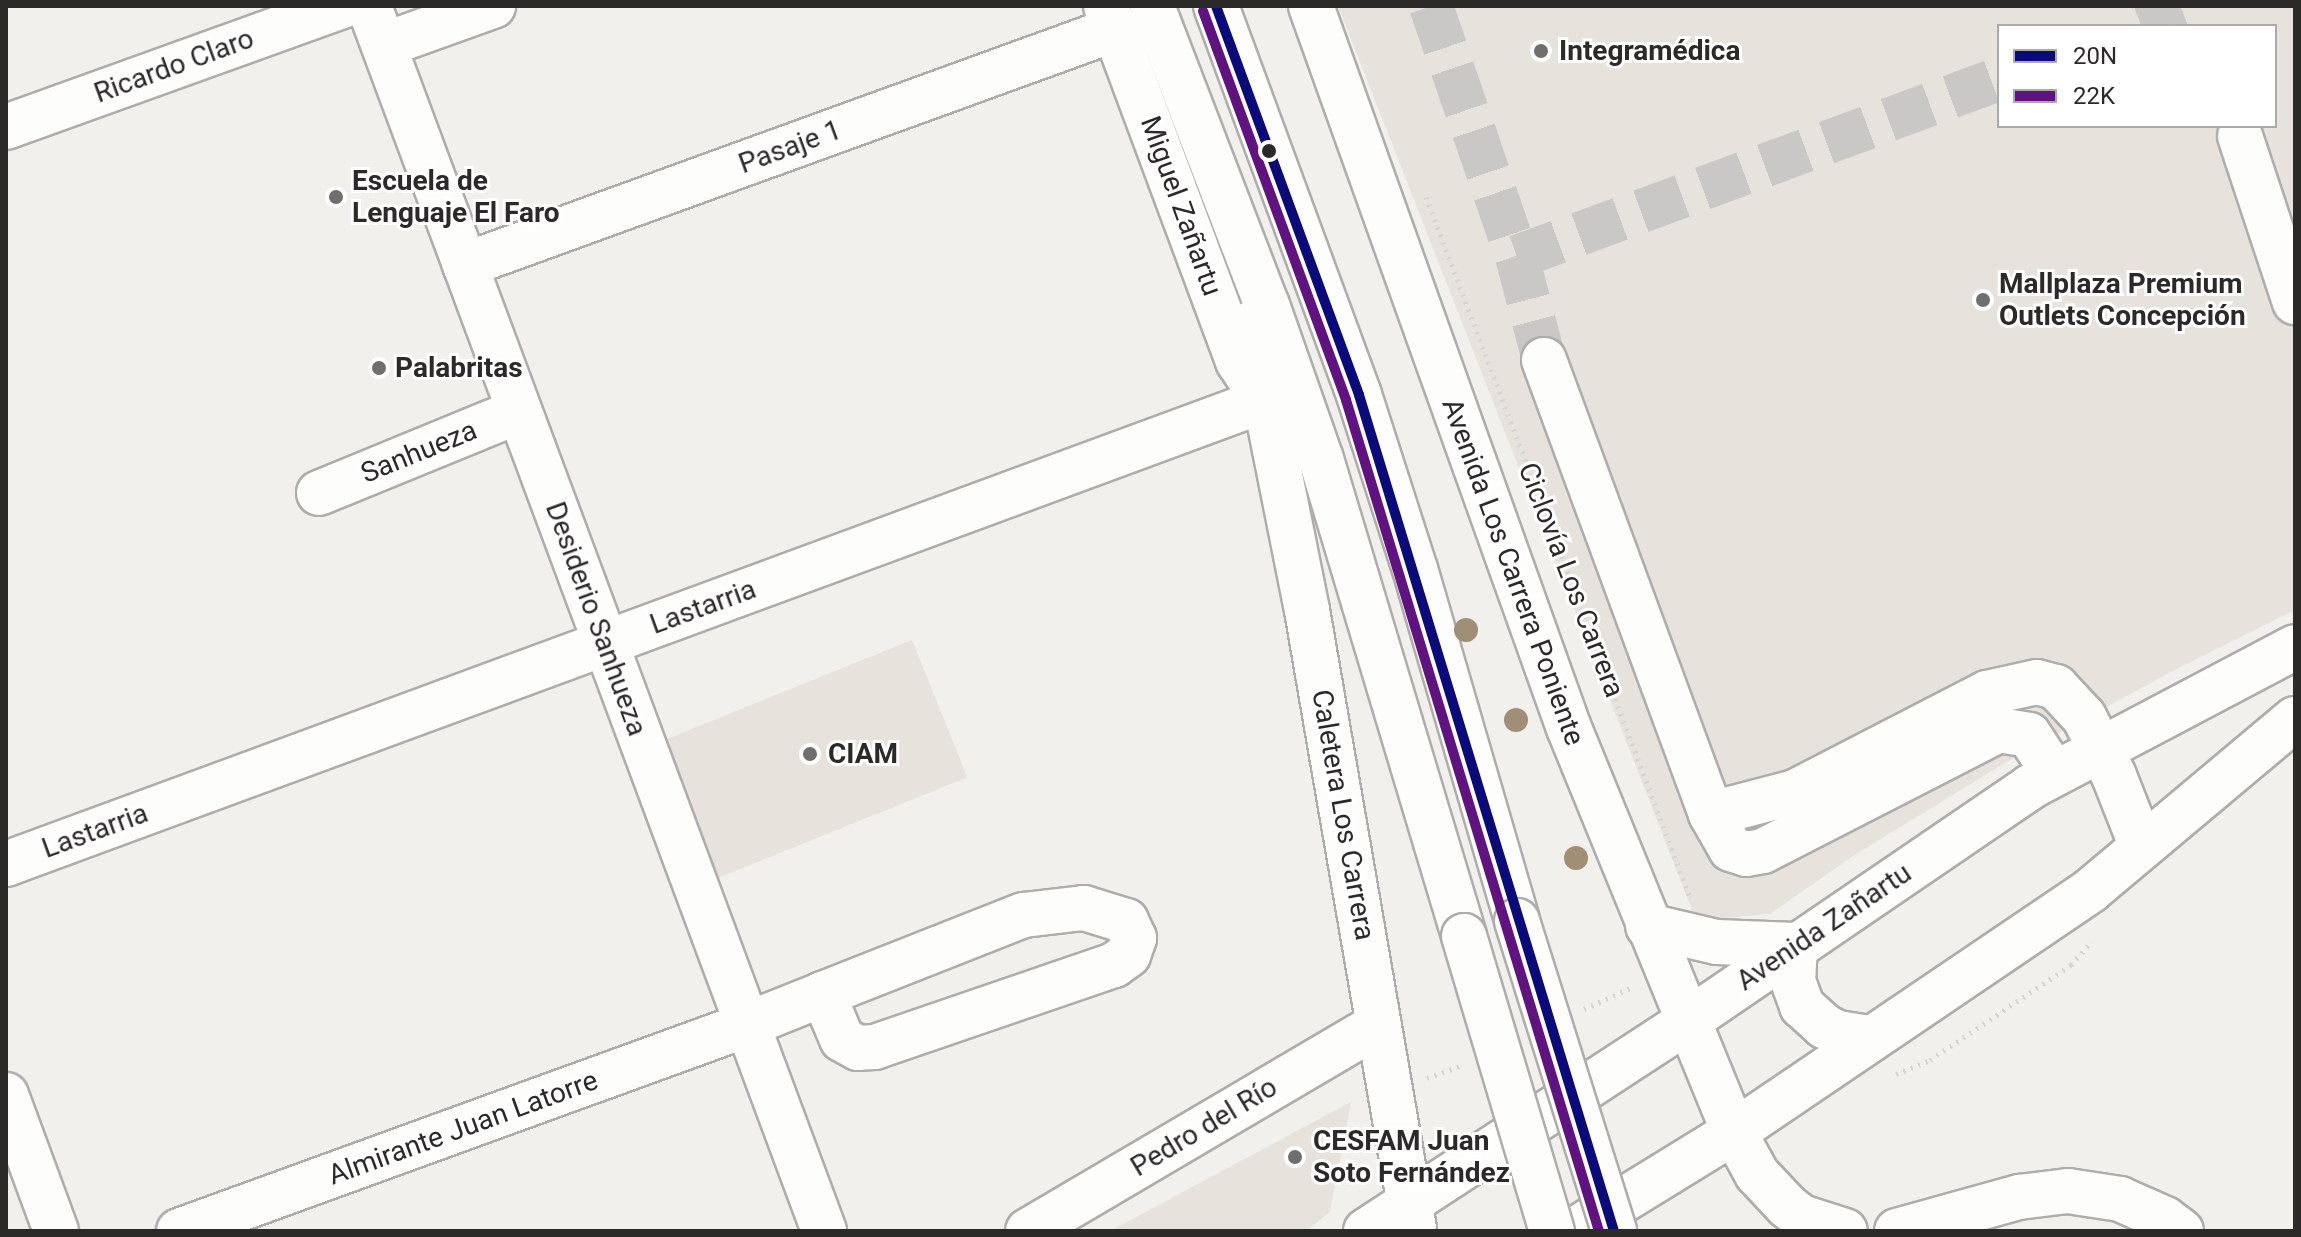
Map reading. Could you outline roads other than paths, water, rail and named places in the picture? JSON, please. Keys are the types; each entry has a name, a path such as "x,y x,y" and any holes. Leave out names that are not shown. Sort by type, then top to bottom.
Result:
{"street":[{"name":"Ricardo Claro","path":"6,127 343,6"},
{"path":"377,26 493,6"},
{"path":"1152,6 1267,305 1321,459 1552,1231"},
{"path":"1216,6 1359,395 1415,569 1517,921 1614,1231"},
{"name":"Avenida Los Carrera Poniente","path":"1311,6 1501,544 1686,1022 1734,1132 1757,1174 1801,1217 1845,1231"},
{"name":"Pasaje 1","path":"465,265 1111,18"},
{"name":"Miguel Zañartu","path":"1111,18 1238,361 1248,382 1265,400"},
{"name":"Desiderio Sanhueza","path":"377,26 824,1231"},
{"path":"2240,136 2295,302"},
{"name":"Caletera Los Carrera","path":"1226,204 1307,610 1411,1217"},
{"path":"1544,360 1711,814 1731,849 1746,854 1763,851 1998,730 2029,735 2054,773"},
{"name":"Lastarria","path":"6,864 1265,400"},
{"name":"Sanhueza","path":"319,493 519,411"},
{"name":"Avenida Zañartu","path":"1366,1231 1411,1217 1795,945 2054,773 2101,748 2290,666"},
{"path":"1711,814 1795,792 1987,693 2013,684 2037,682 2056,687 2084,717 2101,748 2142,847"},
{"path":"1573,1231 1734,1132 1868,1038 2091,890 2295,719"},
{"name":"Almirante Juan Latorre","path":"179,1231 746,1025 823,994 1040,911 1070,907 1102,912 1126,921 1134,938 1128,955 1114,965 867,1049 842,1039 823,994"},
{"path":"1648,926 1717,942 1795,945 1793,981 1802,1006 1824,1026 1838,1033 1868,1038"},
{"name":"Pedro del Río","path":"1028,1231 1379,1024"},
{"path":"6,1095 56,1231"},
{"path":"1897,1231 2019,1197 2068,1191 2120,1199 2165,1219 2181,1231"}],"tunnel":[{"path":"1431,6 1517,257 1997,80"},
{"path":"2146,24 2195,6"},
{"path":"1517,257 1544,360"}],"place":[{"name":"Integramédica","path":"1541,51"},
{"name":"Escuela de Lenguaje El Faro","path":"336,197"},
{"name":"Mallplaza Premium Outlets Concepción","path":"1983,300"},
{"name":"Palabritas","path":"379,368"},
{"name":"CIAM","path":"810,754"},
{"name":"CESFAM Juan Soto Fernández","path":"1295,1157"}]}
